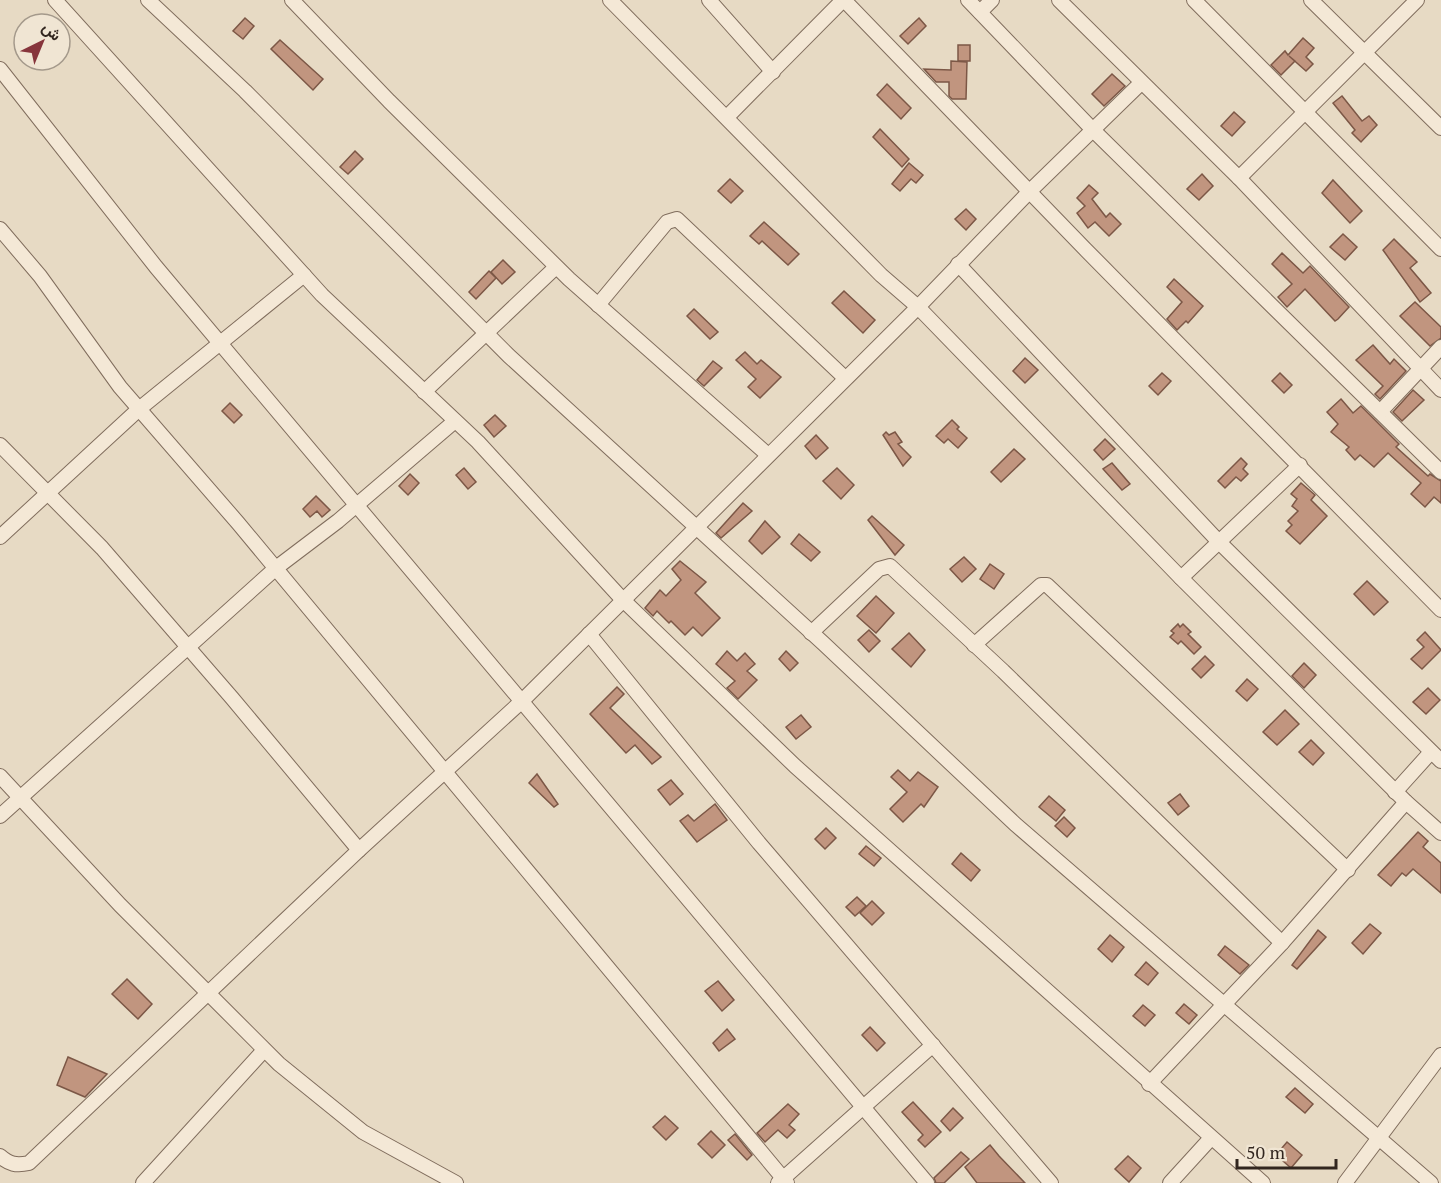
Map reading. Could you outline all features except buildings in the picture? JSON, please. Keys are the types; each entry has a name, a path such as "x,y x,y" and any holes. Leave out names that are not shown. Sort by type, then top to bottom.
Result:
{"street":[{"path":"55,0 304,275 424,393 478,442 622,599 795,766 1149,1084 1263,1183"},
{"path":"148,0 253,99 488,334 1015,824 1431,1183"},
{"path":"292,0 556,267 768,455"},
{"path":"610,0 728,117 881,275 918,307 1181,578 1395,792 1441,833"},
{"path":"709,0 773,72"},
{"path":"728,117 844,0 1085,249 1441,610"},
{"path":"968,0 1093,130 1441,472"},
{"path":"980,12 992,0"},
{"path":"1059,0 1239,178 1441,390"},
{"path":"1194,0 1441,249"},
{"path":"1311,0 1441,128"},
{"path":"1239,178 1417,0"},
{"path":"0,69 156,267 220,344 357,504 862,1109 927,1183"},
{"path":"0,1156 8,1163 20,1166 29,1163 444,770 522,701 695,526 918,307 1030,190 1141,83"},
{"path":"598,305 667,222 677,219 845,378"},
{"path":"0,229 40,276 139,409 276,568 782,1182 933,1045"},
{"path":"958,264 1219,542 1436,756 1395,792"},
{"path":"424,393 556,267"},
{"path":"0,537 139,409 304,275"},
{"path":"1380,412 1441,347"},
{"path":"0,816 276,568 357,504 455,421"},
{"path":"0,445 102,548 359,850"},
{"path":"1181,578 1300,465"},
{"path":"811,633 884,566 890,566 1282,943"},
{"path":"974,645 1041,585 1047,585 1348,870"},
{"path":"589,634 759,843 1051,1183"},
{"path":"0,776 207,994 264,1050 363,1132 456,1183"},
{"path":"1149,1084 1282,943 1406,802"},
{"path":"143,1183 264,1050"},
{"path":"1345,1183 1380,1138 1410,1093 1441,1055"},
{"path":"1170,1183 1211,1138"}]}
